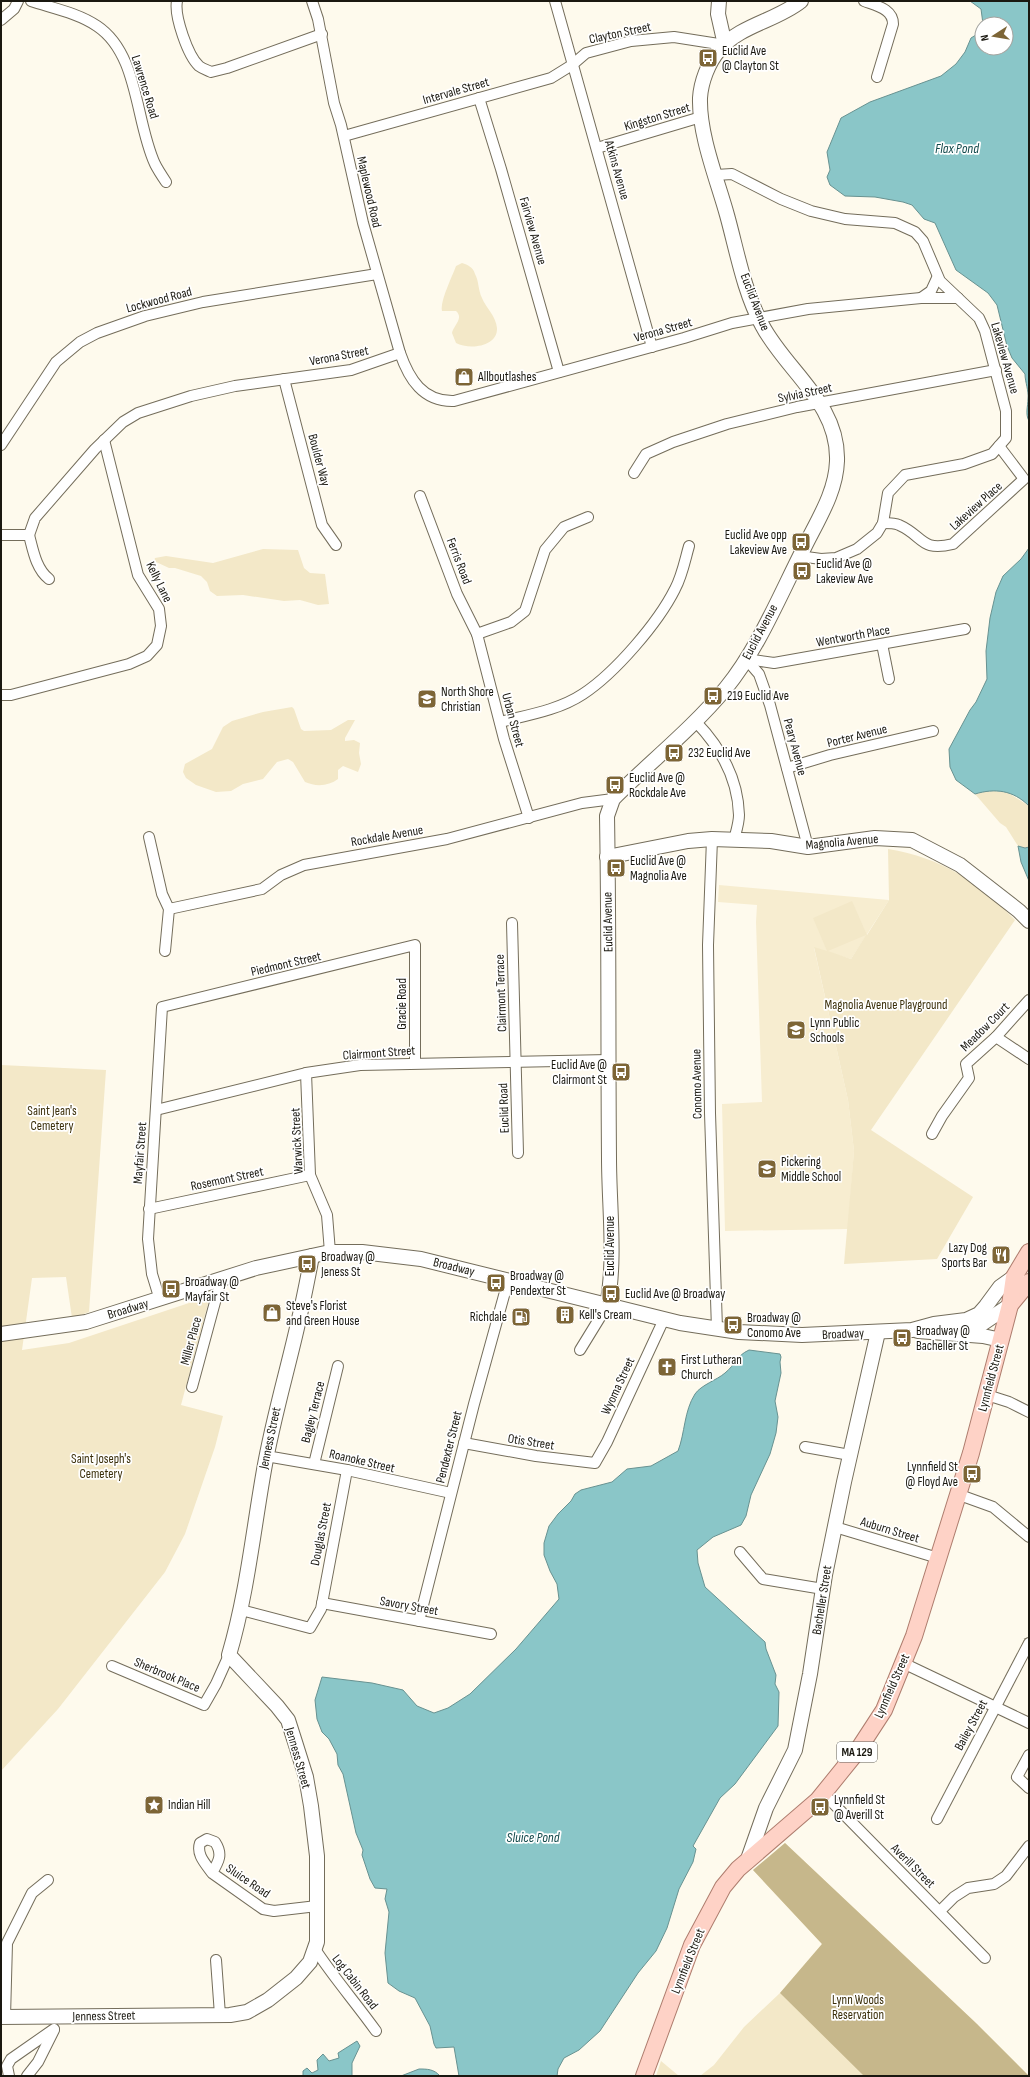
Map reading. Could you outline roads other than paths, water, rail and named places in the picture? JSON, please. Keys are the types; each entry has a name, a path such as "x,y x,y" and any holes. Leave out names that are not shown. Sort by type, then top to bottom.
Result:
{"main road":[{"name":"Broadway","path":"1010,1305 1025,1283 1029,1252"},
{"name":"Lynnfield Street","path":"644,2076 692,1945 723,1886 747,1862 818,1800 856,1753 884,1710 914,1636 971,1453 1010,1305"}],"street":[{"path":"1,20 14,9 18,1"},
{"name":"Lawrence Road","path":"31,1 68,13 96,25 116,44 127,66 155,163 166,182"},
{"path":"176,1 178,18 193,58 198,66 211,72 322,34"},
{"name":"Maplewood Road","path":"312,1 322,34 334,103 344,136 363,223 400,353"},
{"name":"Atkins Avenue","path":"554,1 652,346"},
{"path":"719,1 718,14 724,45"},
{"name":"Euclid Avenue","path":"607,1306 610,1290 611,1244 607,816 613,799 696,722 727,687 746,659 830,496 837,461 834,435 820,402 772,341 758,318 745,279 701,117 700,97 702,83 712,58 724,45 742,32 792,8 801,1"},
{"path":"864,1 885,10 893,18 893,24 877,76"},
{"name":"Clayton Street","path":"572,65 586,53 641,39 674,37 724,45"},
{"name":"Intervale Street","path":"344,136 551,78 572,65"},
{"name":"Fairview Avenue","path":"479,98 502,169 559,372"},
{"name":"Kingston Street","path":"597,148 701,117"},
{"name":"Lakeview Avenue","path":"716,175 732,174 781,199 810,211 845,219 888,222 905,226 915,232 922,242 938,278 979,318 985,331 1006,411 1006,438 999,446"},
{"name":"Lockwood Road","path":"1,445 56,362 80,342 97,333 138,318 203,302 377,274"},
{"path":"921,298 931,291 938,278"},
{"name":"Verona Street","path":"29,535 36,518 104,440 123,422 146,410 191,396 235,386 351,370 400,353 408,373 417,386 429,396 444,401 454,401 732,323 808,309 921,298 958,298"},
{"name":"Sylvia Street","path":"634,473 646,454 673,442 726,424 820,402 996,370"},
{"name":"Boulder Way","path":"284,379 322,525 336,545"},
{"name":"Kelly Lane","path":"1,696 11,695 129,664 147,656 157,645 161,626 159,609 138,575 104,440"},
{"path":"799,556 820,559 836,558 857,549 877,533 883,523 888,493 905,475 964,464 992,454 999,446"},
{"name":"Lakeview Place","path":"883,523 898,524 910,531 921,541 939,547 954,544 1024,480 999,446"},
{"name":"Ferris Road","path":"420,496 457,594 477,634"},
{"path":"477,634 511,622 525,610 545,550 564,527 588,517"},
{"path":"1,535 29,535 34,554 43,574 49,579"},
{"path":"500,722 539,712 566,702 584,693 619,663 664,608 676,588 689,546"},
{"name":"Wentworth Place","path":"746,659 774,664 965,629"},
{"name":"Urban Street","path":"477,634 500,722 529,818"},
{"path":"882,644 889,680"},
{"name":"Peary Avenue","path":"746,659 759,674 770,705 808,847"},
{"path":"696,722 715,743 730,773 739,816 734,840"},
{"name":"Porter Avenue","path":"787,768 830,755 933,731"},
{"name":"Rockdale Avenue","path":"169,909 262,889 281,875 304,865 447,839 582,803 613,799"},
{"path":"149,837 162,894 169,909 165,951"},
{"name":"Magnolia Avenue","path":"607,857 688,841 712,839 771,841 808,847 875,838 912,840 960,866 1029,920"},
{"name":"Conomo Avenue","path":"712,839 708,945 710,1113 717,1329"},
{"name":"Clairmont Terrace","path":"512,923 516,1062"},
{"name":"Piedmont Street","path":"162,1007 415,945"},
{"name":"Gracie Road","path":"415,945 415,1063"},
{"name":"Meadow Court","path":"932,1134 942,1116 969,1078 966,1064 996,1037 1029,1000"},
{"name":"Mayfair Street","path":"160,1300 152,1274 148,1239 162,1007"},
{"path":"996,1037 1029,1058"},
{"name":"Clairmont Street","path":"156,1110 306,1073 360,1065 609,1060"},
{"name":"Euclid Road","path":"516,1062 518,1153"},
{"name":"Warwick Street","path":"306,1073 310,1175 327,1215 330,1252"},
{"name":"Rosemont Street","path":"149,1209 310,1175"},
{"name":"Broadway","path":"1,1334 86,1322 160,1300 256,1268 330,1252 362,1252 421,1259 664,1319 739,1332 802,1336 912,1330 934,1324 957,1322 973,1317 986,1306 1000,1287 1025,1283"},
{"name":"Jenness Street","path":"3,2017 57,2023 220,2015 247,2012 268,2000 296,1978 310,1962 317,1942 317,1856 306,1777 288,1720 229,1654 241,1610 266,1456 278,1401 299,1319 312,1256"},
{"name":"Miller Place","path":"192,1387 221,1280"},
{"name":"Pendexter Street","path":"419,1621 464,1443 508,1281"},
{"name":"Broadway","path":"936,1334 979,1326 1010,1305"},
{"path":"580,1350 607,1306"},
{"name":"Wyoma Street","path":"595,1463 607,1442 664,1319"},
{"name":"Broadway","path":"912,1330 936,1334 983,1336 1001,1340"},
{"name":"Bacheller Street","path":"747,1862 766,1808 795,1750 810,1674 823,1589 835,1527 878,1332"},
{"name":"Bagley Terrace","path":"314,1464 338,1366"},
{"path":"987,1395 1009,1402 1029,1412"},
{"name":"Otis Street","path":"464,1443 536,1456 595,1463"},
{"path":"805,1447 850,1455"},
{"name":"Roanoke Street","path":"266,1456 347,1470 451,1493"},
{"name":"Douglas Street","path":"241,1610 310,1628 321,1609 347,1470"},
{"path":"957,1494 993,1507 1029,1537"},
{"name":"Auburn Street","path":"835,1527 938,1558"},
{"path":"740,1552 763,1579 823,1589"},
{"name":"Savory Street","path":"322,1603 491,1634"},
{"name":"Bailey Street","path":"937,1819 1029,1643"},
{"name":"Sherbrook Place","path":"112,1666 204,1705 216,1684 229,1654"},
{"path":"903,1663 1029,1723"},
{"path":"1029,1755 1017,1777 1029,1788"},
{"name":"Averill Street","path":"823,1793 985,1958"},
{"path":"940,1911 954,1897 968,1888 994,1884 1006,1876 1029,1846"},
{"name":"Sluice Road","path":"212,1873 263,1909 274,1911 317,1906"},
{"path":"3,2017 7,1943 32,1893 48,1880"},
{"name":"Log Cabin Road","path":"315,1949 334,1978 352,1997 376,2031"},
{"path":"216,1960 220,2015"},
{"path":"9,2076 7,2066 11,2059 57,2023"},
{"path":"27,2076 38,2062 57,2023"}],"water":[{"name":"Flax Pond","path":"970,1 1029,1 1029,421 1027,416 1028,396 1025,374 1012,358 1007,346 997,305 988,293 956,270 935,223 924,219 912,205 903,202 875,197 845,196 830,185 827,177 830,170 827,152 841,118 870,102 941,76 956,64 965,52 971,38 974,36 974,56 1014,56 1014,16 982,16 981,9"},
{"path":"1029,548 1029,806 1017,797 1004,792 990,791 975,794 956,780 950,767 949,749 970,710 976,702 987,679 986,651 990,618 996,592 1003,576 1021,559"},
{"path":"1018,846 1025,848 1029,847 1029,881 1021,862"},
{"name":"Sluice Pond","path":"749,1350 780,1354 781,1357 781,1373 775,1401 778,1417 776,1433 770,1454 751,1495 746,1516 741,1525 713,1537 697,1550 698,1563 705,1587 765,1642 766,1649 776,1675 775,1684 779,1692 778,1726 735,1784 720,1798 693,1846 696,1849 693,1862 679,1889 667,1928 656,1951 638,1973 600,2031 579,2050 564,2058 558,2069 557,2076 459,2076 454,2047 436,2048 430,2026 415,1998 399,1991 388,1983 385,1953 389,1912 385,1899 387,1889 375,1888 370,1879 362,1855 363,1850 356,1833 343,1774 338,1765 337,1754 329,1739 322,1732 317,1719 315,1700 322,1677 372,1683 403,1690 417,1706 434,1713 448,1708 470,1694 516,1649 559,1599 557,1584 544,1555 544,1543 549,1526 558,1514 571,1501 575,1494 581,1490 612,1482 627,1469 651,1466 678,1451 691,1401 695,1394 701,1388 725,1373 741,1355"},
{"path":"357,2041 360,2046 352,2063 352,2076 303,2076 303,2071 307,2068 312,2073 318,2070 317,2060 323,2054 329,2061 339,2058 338,2053"},
{"path":"419,2069 428,2069 440,2076 401,2076"}],"place":[{"name":"Euclid Ave @ Clayton St","path":"708,58"},
{"name":"Allboutlashes","path":"464,377"},
{"name":"Euclid Ave opp Lakeview Ave","path":"801,542"},
{"name":"Euclid Ave @ Lakeview Ave","path":"802,571"},
{"name":"219 Euclid Ave","path":"713,696"},
{"name":"North Shore Christian","path":"427,699"},
{"name":"232 Euclid Ave","path":"674,753"},
{"name":"Euclid Ave @ Rockdale Ave","path":"615,785"},
{"name":"Euclid Ave @ Magnolia Ave","path":"616,868"},
{"name":"Lynn Public Schools","path":"796,1030"},
{"name":"Euclid Ave @ Clairmont St","path":"621,1072"},
{"name":"Pickering Middle School","path":"767,1169"},
{"name":"Lazy Dog Sports Bar","path":"1001,1255"},
{"name":"Broadway @ Jeness St","path":"307,1264"},
{"name":"Broadway @ Pendexter St","path":"496,1283"},
{"name":"Broadway @ Mayfair St","path":"171,1289"},
{"name":"Euclid Ave @ Broadway","path":"611,1294"},
{"name":"Steve's Florist and Green House","path":"272,1313"},
{"name":"Kell's Cream","path":"565,1315"},
{"name":"Richdale","path":"521,1317"},
{"name":"Broadway @ Conomo Ave","path":"733,1325"},
{"name":"Broadway @ Bacheller St","path":"902,1338"},
{"name":"First Lutheran Church","path":"667,1367"},
{"name":"Lynnfield St @ Floyd Ave","path":"972,1474"},
{"name":"Indian Hill","path":"154,1805"},
{"name":"Lynnfield St @ Averill St","path":"820,1807"}],"park label":[{"name":"Magnolia Avenue Playground","path":"886,1005"},
{"name":"Saint Jean's Cemetery","path":"52,1118"},
{"name":"Saint Joseph's Cemetery","path":"101,1466"},
{"name":"Lynn Woods Reservation","path":"858,2008"}]}
